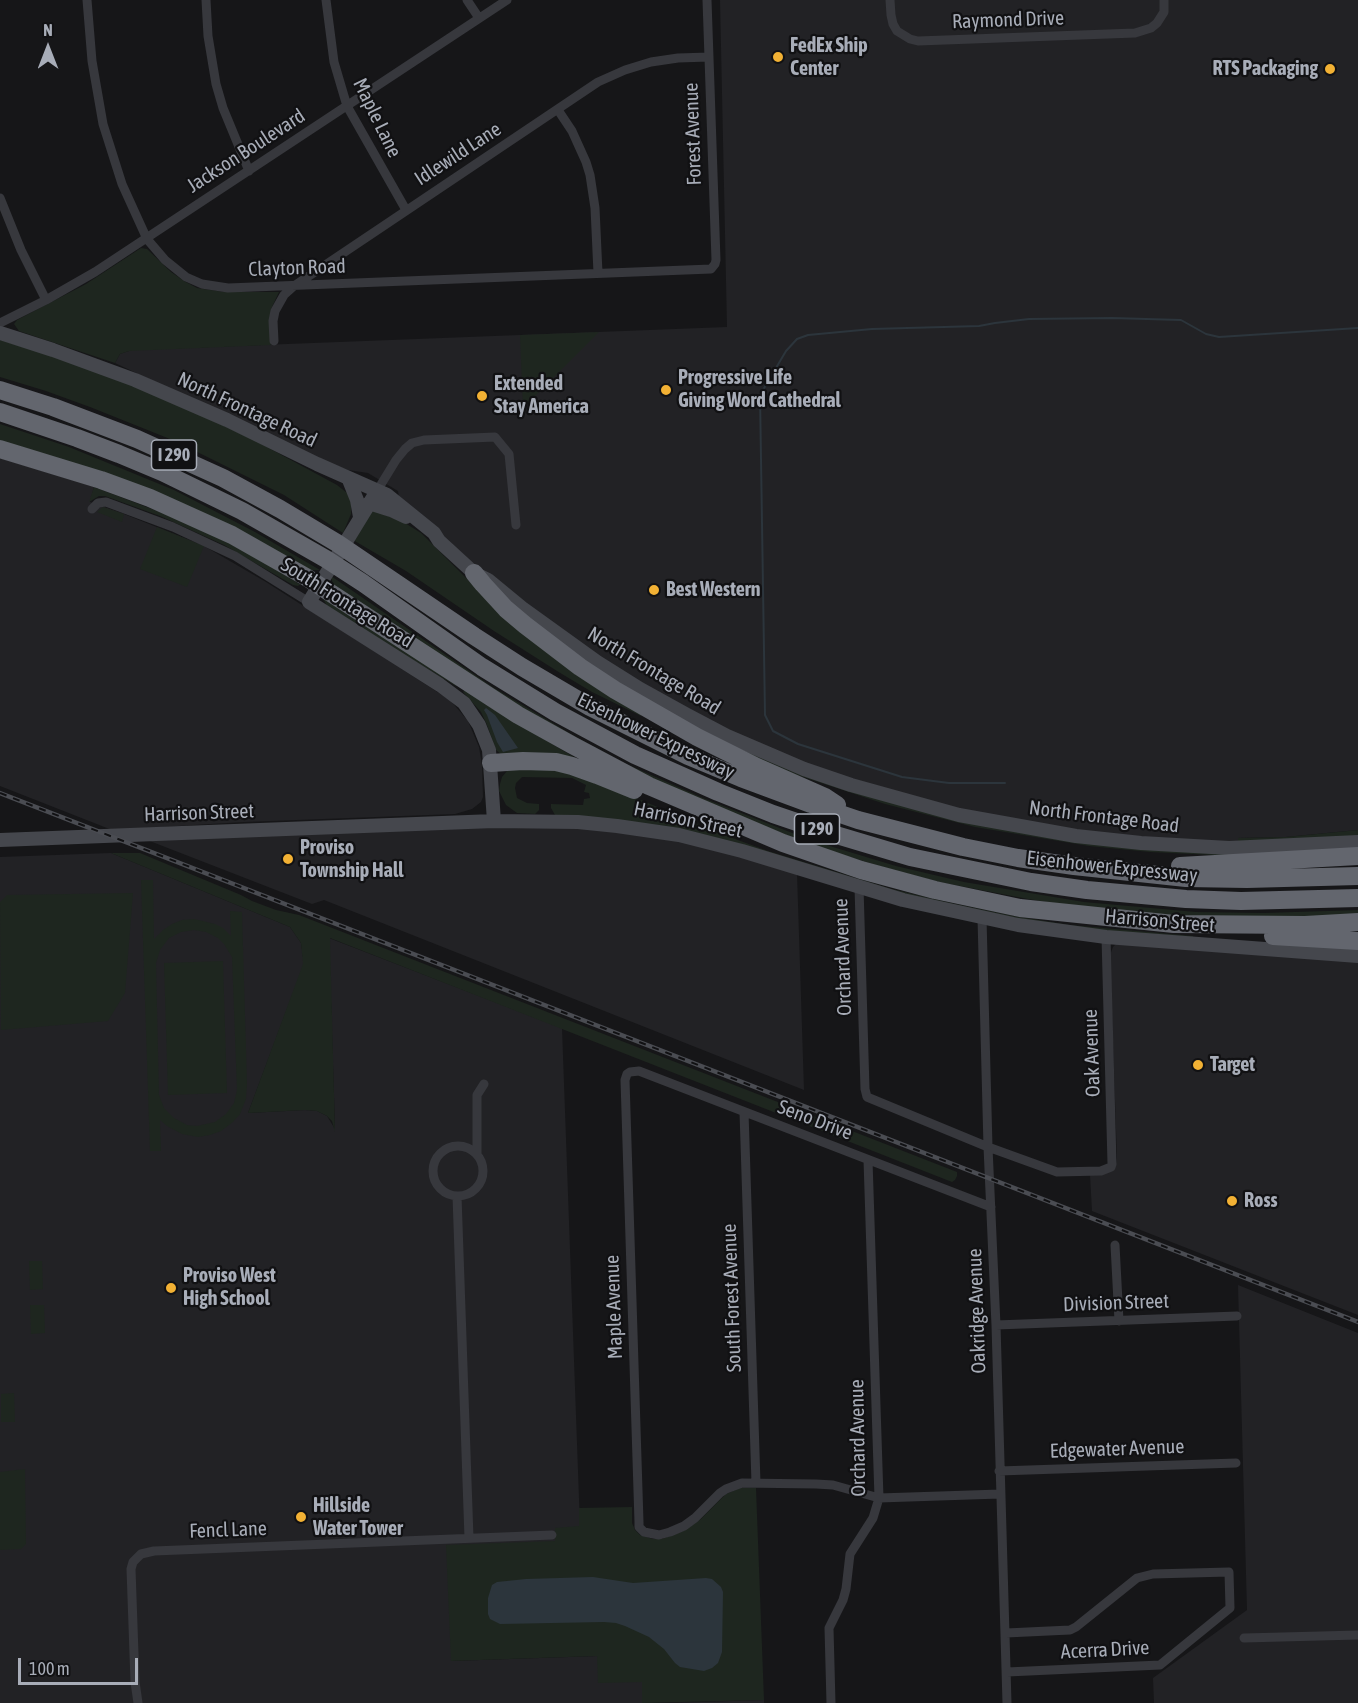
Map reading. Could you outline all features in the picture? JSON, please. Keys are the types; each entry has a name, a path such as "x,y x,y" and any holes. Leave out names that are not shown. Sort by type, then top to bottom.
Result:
{"highway":[{"name":"Eisenhower Expressway","path":"0,390 96,423 176,456 253,494 342,546 484,642 590,707 688,756 811,804 858,820 963,847 1018,858 1186,878 1358,876"},
{"name":"Eisenhower Expressway","path":"0,412 77,438 162,472 242,511 332,563 482,667 596,735 718,792 823,831 910,857 967,870 1087,890 1219,900 1358,898"},
{"path":"0,449 101,480 150,498 232,535 332,592 499,702 572,745 649,786 783,843 861,870 946,893 1020,908 1174,924 1284,925 1358,922"},
{"path":"474,573 506,609 525,625 549,645 606,684 697,737 825,797 858,820"},
{"path":"491,763 540,760 572,766 762,843 783,843"},
{"path":"1135,873 1183,866 1358,856"},
{"path":"1174,924 1203,932 1358,941"}],"main road":[{"name":"North Frontage Road","path":"0,333 164,392 349,480 387,495 434,533 439,541 474,573 488,580 578,649 659,700 727,736 804,769 851,785 969,817 1112,841 1229,848 1358,842"},
{"path":"349,480 357,500 360,517"},
{"path":"309,602 377,491"},
{"path":"369,503 406,517 439,541"},
{"name":"South Frontage Road","path":"309,602 440,685 464,703 479,725 489,750 494,821"},
{"name":"Harrison Street","path":"0,840 494,821 578,822 678,835 742,851 903,900 982,918 1106,937 1358,956"}],"street":[{"name":"Clayton Road","path":"87,0 92,61 103,124 122,184 147,238 175,269 202,284 228,288 294,286 707,270 713,267"},
{"path":"206,0 208,36 216,84 223,108 249,171"},
{"name":"Maple Lane","path":"326,0 334,62 347,106 406,210"},
{"path":"467,0 479,18"},
{"name":"Jackson Boulevard","path":"0,322 46,300 95,272 507,0"},
{"name":"Forest Avenue","path":"707,0 716,260 713,267"},
{"name":"Raymond Drive","path":"890,0 891,15 897,31 903,36 918,41 1135,33 1151,28 1157,23 1164,12 1164,0"},
{"name":"Idlewild Lane","path":"274,341 275,311 284,295 294,286 598,82 625,70 664,60 709,57"},
{"path":"558,110 572,131 590,175 596,208 598,273"},
{"path":"0,198 21,250 46,300"},
{"path":"377,491 396,460 412,444 424,440 495,438 509,454 516,525"},
{"name":"South Frontage Road","path":"92,508 98,503 106,502 173,527 235,556 309,602"},
{"name":"Orchard Avenue","path":"858,887 867,1097 988,1147"},
{"name":"Oakridge Avenue","path":"982,918 1007,1703"},
{"name":"Oak Avenue","path":"988,1147 1057,1172 1101,1171 1111,1167 1113,1156 1106,937"},
{"name":"Seno Drive","path":"627,1074 639,1071 991,1207"},
{"name":"Maple Avenue","path":"627,1074 624,1087 639,1527 648,1534 659,1535 670,1532 695,1518 726,1489 742,1483 756,1483"},
{"path":"477,1154 466,1147 454,1145 443,1150 434,1160 432,1172 436,1185 447,1194 457,1196 470,1193 482,1178 482,1165 477,1154 477,1095 484,1084"},
{"name":"South Forest Avenue","path":"744,1112 756,1483"},
{"name":"Orchard Avenue","path":"831,1703 829,1628 843,1600 850,1554 873,1518 879,1498 867,1160"},
{"path":"457,1196 469,1538"},
{"path":"1115,1245 1119,1322"},
{"name":"Division Street","path":"996,1325 1237,1316"},
{"name":"Edgewater Avenue","path":"999,1471 1236,1463"},
{"path":"756,1483 833,1485 879,1498 1000,1494"},
{"name":"Fencl Lane","path":"138,1703 135,1682 131,1569 133,1562 141,1554 154,1551 552,1534"},
{"name":"Acerra Drive","path":"1006,1633 1070,1630 1137,1578 1153,1574 1229,1572 1230,1608 1160,1665 1007,1672"},
{"path":"1244,1638 1358,1635"}],"shaded area":[{"path":"720,0 1358,0 1358,830 1286,837 1238,838 1238,843 1099,834 953,808 797,761 745,739 626,678 487,575 399,498 398,491 368,473 348,470 314,457 115,363 120,354 132,350 727,327"},
{"path":"141,248 147,249 171,272 197,288 224,292 279,292 271,309 271,345 129,351 120,354 115,363 19,331 14,324 17,320 86,284"},
{"path":"599,332 523,408 520,335"},
{"path":"0,340 110,376 188,409 254,440 337,485 351,496 351,514 343,533 284,495 175,441 90,407 0,377"},
{"path":"0,424 69,447 174,490 255,532 320,570 310,570 0,442"},
{"path":"0,458 94,487 90,502 204,546 266,582 450,700 468,721 479,747 482,765 483,797 481,802 472,809 455,814 244,822 112,830 0,786"},
{"path":"94,487 211,534 301,585 293,585 224,545 160,516 105,496 99,496 89,502"},
{"path":"103,507 124,514 122,522 97,512"},
{"path":"373,510 405,523 421,533 483,595 643,712 641,716 592,692 557,671 406,571 353,540"},
{"path":"157,527 204,546 187,587 140,569"},
{"path":"331,576 494,688 622,762 703,798 833,847 896,866 964,882 1084,902 1196,912 1264,913 1358,910 1358,915 1301,918 1173,916 1072,906 939,882 823,849 683,795 523,709 333,585"},
{"path":"323,597 457,685 376,638 327,606"},
{"path":"465,690 584,763 502,755 496,750 481,712 463,692"},
{"path":"486,708 495,715 518,748 503,752 484,710"},
{"path":"687,723 884,800 1234,856 1089,846 975,827 885,804 797,775 761,761"},
{"path":"530,766 584,776 724,835 892,889 1014,916 1070,925 1193,936 1193,939 1089,930 969,910 579,816 555,815 551,804 583,805 584,799 590,798 589,793 584,792 586,785 572,778 522,777 516,783 517,798 527,803 539,804 539,810 535,814 517,813 506,805 499,791 500,784 507,771"},
{"path":"522,825 578,826 692,841 797,873 804,1090 324,900 312,904 142,838"},
{"path":"1358,830 1358,837 1238,843 1238,838 1286,837"},
{"path":"111,853 290,927 301,943 304,964 248,1113 317,1111 327,1116 335,1129 329,938 562,1028 580,1526 555,1541 451,1661 597,1656 642,1682 642,1703 0,1703 0,857"},
{"path":"111,853 140,853 252,901 299,915 957,1172 957,1176 952,1182 330,938 335,1132 332,1121 317,1111 248,1113 303,964 301,943 290,927"},
{"path":"141,880 153,880 154,939 172,924 194,919 215,924 231,936 230,911 242,912 246,1099 240,1114 233,1122 221,1131 210,1135 198,1137 182,1134 160,1120 161,1151 150,1151","holes":["194,930 206,932 218,938 232,957 237,1090 234,1103 226,1114 215,1122 197,1126 187,1125 174,1118 164,1108 159,1095 156,963 160,950 169,938 181,932"]},
{"path":"133,893 125,993 108,1021 1,1030 0,902 7,895"},
{"path":"1116,944 1358,961 1358,1315 1092,1211 1090,1175 1116,1164 1117,1158 1110,955"},
{"path":"223,961 227,1093 168,1095 164,963"},
{"path":"29,1261 42,1261 43,1289 30,1290"},
{"path":"1238,1285 1358,1333 1358,1703 1154,1703 1153,1678 1247,1610"},
{"path":"30,1305 44,1305 45,1333 31,1334"},
{"path":"14,1393 15,1422 1,1422 1,1394"},
{"path":"25,1469 26,1544 21,1549 0,1550 0,1472"},
{"path":"740,1488 756,1488 764,1700 642,1703 642,1682 598,1683 597,1656 451,1661 446,1545 555,1541 555,1528 579,1526 579,1508 632,1507 632,1523 635,1530 640,1535 662,1539 685,1530 701,1519 726,1494"},
{"path":"593,1577 633,1583 712,1579 723,1592 722,1652 718,1663 704,1671 680,1667 664,1649 649,1637 616,1623 500,1624 490,1619 488,1614 488,1598 492,1585 497,1582"},
{"path":"764,1700 764,1703 669,1703"}],"waterway":[{"path":"1005,783 949,783 902,777 798,744 773,731 765,715 760,395 786,351 797,339 808,335 872,329 979,326 1029,319 1181,320 1206,334 1219,337 1358,328"}],"railway":[{"path":"0,793 1358,1322"}],"place":[{"name":"FedEx Ship Center","path":"778,57"},
{"name":"RTS Packaging","path":"1330,69"},
{"name":"Progressive Life Giving Word Cathedral","path":"666,390"},
{"name":"Extended Stay America","path":"482,396"},
{"name":"Best Western","path":"654,590"},
{"name":"Proviso Township Hall","path":"288,859"},
{"name":"Target","path":"1198,1065"},
{"name":"Ross","path":"1232,1201"},
{"name":"Proviso West High School","path":"171,1288"},
{"name":"Hillside Water Tower","path":"301,1517"}]}
